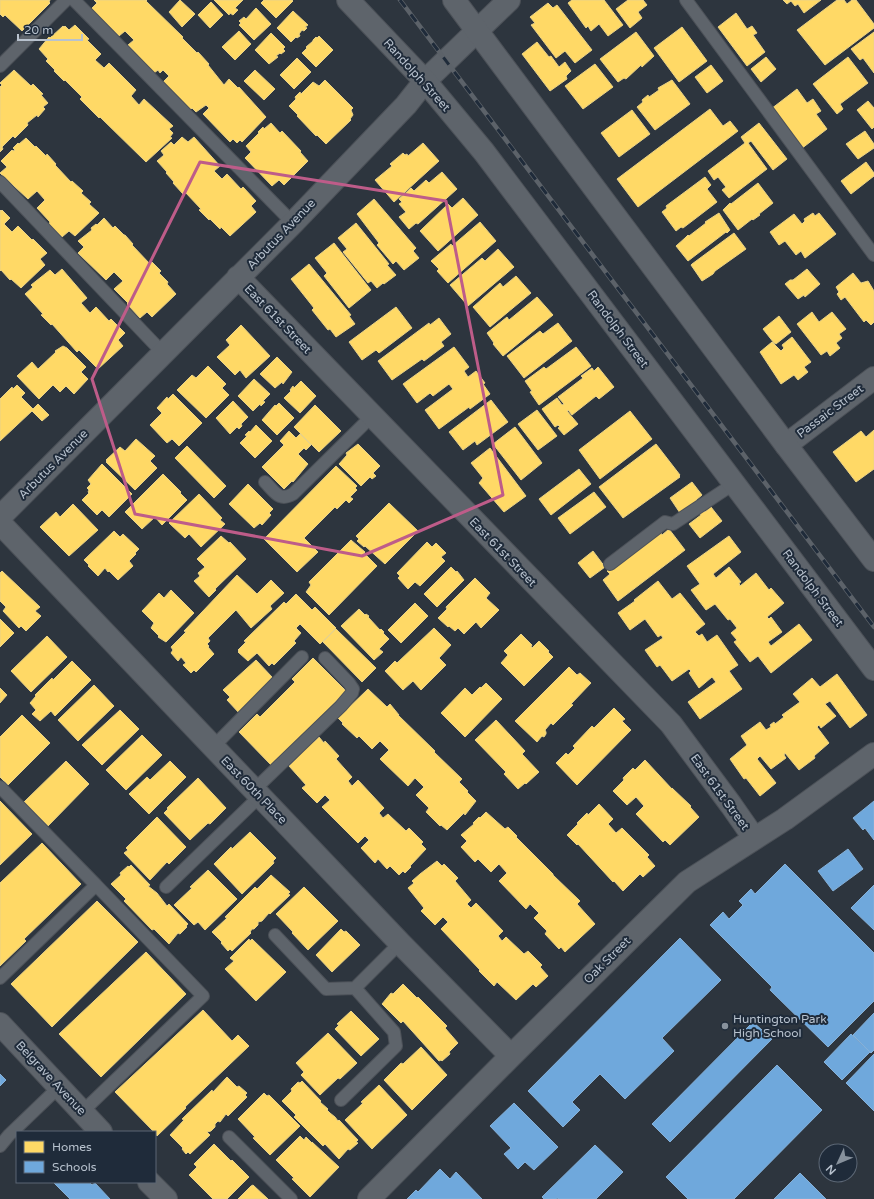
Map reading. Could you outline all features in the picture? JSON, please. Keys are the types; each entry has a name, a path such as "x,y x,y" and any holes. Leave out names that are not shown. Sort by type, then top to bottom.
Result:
{"street":[{"name":"Randolph Street","path":"348,0 425,81 489,159 874,669"},
{"path":"454,0 786,445 874,560"},
{"name":"Arbutus Avenue","path":"0,517 293,223 400,110 425,81 509,0"},
{"name":"East 61st Street","path":"238,278 671,724 731,804 754,838"},
{"name":"Passaic Street","path":"786,445 874,378"},
{"name":"East 60th Place","path":"0,523 400,943 511,1056"},
{"name":"Oak Street","path":"369,1199 687,882 785,819 874,754"},
{"name":"Belgrave Avenue","path":"0,1024 100,1131"},
{"path":"150,1183 166,1199"}],"lane":[{"path":"0,66 66,0"},
{"path":"74,0 293,223"},
{"path":"686,0 874,255"},
{"path":"0,182 163,353"},
{"path":"265,482 281,497 286,498 293,494 372,416"},
{"path":"610,564 665,522 673,524 735,483"},
{"path":"213,747 302,657"},
{"path":"166,887 352,693 353,689 349,683 324,658"},
{"path":"0,787 202,996 82,1112"},
{"path":"0,978 96,885"},
{"path":"275,935 326,990 355,988 400,943"},
{"path":"341,1100 396,1046 394,1032 355,988"},
{"path":"0,1146 9,1135 59,1087"},
{"path":"229,1137 291,1199"}],"highlighted area":[{"path":"200,162 446,201 503,495 362,556 135,514 92,379"}],"building: Homes":[{"path":"0,0 50,0 50,3 22,31 5,15 3,17 0,14"},
{"path":"94,0 147,0 146,1 209,64 208,65 224,85 229,79 238,88 239,87 266,117 242,142 240,140 237,143 233,139 230,142 203,114 209,108 206,105 196,112 192,108 189,111 175,97 176,95 163,82 169,76 163,70 160,73 158,70 154,73 128,45 134,40 125,31 119,36 91,9 97,3"},
{"path":"180,0 195,14 182,27 169,12"},
{"path":"214,0 243,0 235,8 238,10 233,15 230,13 229,15"},
{"path":"264,0 293,1 276,18 261,3"},
{"path":"572,0 604,0 623,25 608,36 599,24 591,31 588,26 586,28 568,3"},
{"path":"628,0 643,0 647,5 638,12 642,18 630,28 616,9"},
{"path":"783,0 821,0 804,13 798,4 795,6 791,1 787,4"},
{"path":"837,0 844,0 847,4 852,0 856,0 874,24 874,28 825,65 797,30"},
{"path":"211,2 223,15 210,28 198,15"},
{"path":"548,3 553,8 557,5 592,50 575,63 565,51 556,58 531,25 535,23 530,17"},
{"path":"256,8 271,24 254,40 239,25 241,23 239,21 244,17 246,19"},
{"path":"293,11 308,25 305,27 307,28 304,31 302,30 299,34 300,36 297,38 296,37 291,42 277,28"},
{"path":"736,13 747,29 752,26 757,33 753,35 765,52 747,66 718,27"},
{"path":"75,25 101,54 95,60 104,68 109,63 136,90 131,96 139,105 144,99 173,126 169,129 173,133 170,137 172,138 146,162 80,99 82,97 54,71 55,70 46,61 48,59 39,49 49,37 50,38 63,26 69,30"},
{"path":"682,27 707,61 679,82 654,48"},
{"path":"239,31 251,44 235,60 222,47"},
{"path":"636,32 654,56 642,67 641,65 626,79 624,78 618,82 600,59"},
{"path":"874,32 874,73 863,58 860,60 851,49"},
{"path":"271,33 285,47 283,49 285,51 276,56 278,57 269,64 255,50"},
{"path":"319,36 333,50 316,67 302,53 316,37 317,38"},
{"path":"537,42 549,57 551,56 559,67 565,62 571,71 566,76 567,79 550,91 522,54"},
{"path":"766,57 776,69 761,82 751,69"},
{"path":"848,57 868,83 840,104 843,109 837,114 813,84"},
{"path":"297,58 311,72 294,89 280,75"},
{"path":"595,64 613,87 583,109 565,86"},
{"path":"711,65 723,81 707,93 695,77"},
{"path":"14,70 31,86 33,84 43,94 41,95 48,103 43,107 45,109 38,117 37,115 27,123 28,125 15,138 13,136 2,147 3,149 0,152 0,87 2,85 0,83"},
{"path":"255,70 275,89 264,100 244,81"},
{"path":"325,80 353,108 351,110 353,115 350,119 351,120 326,144 317,135 316,136 289,106 300,92 301,94 313,82 319,86"},
{"path":"672,80 690,104 655,130 637,107 648,95 649,97 659,90 658,88"},
{"path":"797,89 807,103 813,99 821,111 816,114 827,129 801,149 771,109"},
{"path":"868,101 874,108 874,127 872,129 857,110"},
{"path":"710,109 723,126 730,121 738,131 638,207 617,179"},
{"path":"632,110 650,134 619,157 601,133"},
{"path":"271,123 280,133 282,131 301,151 300,152 308,161 284,185 279,180 272,186 245,158 251,152 246,146 263,127 264,129"},
{"path":"759,123 787,159 773,170 751,141 748,143 767,169 729,198 722,190 726,187 718,177 714,180 708,171 745,143 741,137"},
{"path":"865,131 874,144 874,148 858,159 846,144"},
{"path":"182,137 188,142 194,137 220,166 214,171 222,179 227,174 241,189 243,187 256,201 251,206 256,212 230,236 221,227 220,229 210,219 209,220 185,192 183,194 157,161 164,155 161,151 171,142 174,145"},
{"path":"26,138 46,156 47,154 71,182 72,181 83,191 81,193 91,202 89,204 99,213 75,236 69,231 62,237 49,224 50,222 37,208 45,200 37,191 28,199 0,173 7,167 1,161 12,150 15,150 13,148 18,143 19,144"},
{"path":"423,143 439,161 394,202 375,180 392,166 390,164 403,153 405,155 407,154 408,156"},
{"path":"866,162 874,173 874,176 851,194 841,181"},
{"path":"442,172 457,189 418,224 416,223 409,229 399,217 406,212 399,204 402,202 399,199 411,188 414,191 426,180 429,183"},
{"path":"705,177 711,185 707,189 717,202 683,228 681,227 676,231 662,212 667,208 666,206"},
{"path":"758,183 773,203 759,214 760,215 753,220 752,219 738,230 723,210 730,203 731,204"},
{"path":"463,198 478,215 438,251 420,231 448,204 452,208"},
{"path":"374,199 416,248 413,251 419,258 404,270 396,261 393,264 377,245 379,243 357,214"},
{"path":"0,210 2,210 10,218 4,224 12,232 18,226 47,253 40,259 45,265 21,288 11,279 10,280 1,270 0,271"},
{"path":"719,213 730,230 688,261 676,246 688,235 689,236 706,223 705,222"},
{"path":"813,213 815,216 819,213 836,234 805,258 801,251 796,255 785,241 779,245 770,232 794,214 802,224 805,221 804,219"},
{"path":"104,218 113,228 115,226 125,235 133,244 132,245 150,264 152,262 161,271 159,273 168,282 167,284 176,294 152,317 147,312 140,318 114,289 123,281 114,272 106,280 78,253 84,247 78,241"},
{"path":"480,222 496,241 448,283 437,271 439,269 431,261 451,244 452,246"},
{"path":"356,223 396,275 377,288 371,281 368,283 343,252 347,249 338,238"},
{"path":"734,233 746,249 702,281 691,265"},
{"path":"334,243 371,290 349,308 324,276 327,273 315,258"},
{"path":"498,249 514,267 468,306 450,285 482,258 485,261"},
{"path":"309,264 351,315 349,316 355,324 336,337 330,329 328,330 312,310 314,308 291,279"},
{"path":"62,269 87,298 81,303 90,313 96,307 109,321 111,319 125,333 118,340 123,346 98,369 79,350 77,352 52,324 51,325 41,315 43,314 25,294 33,287 31,285 50,270 55,275"},
{"path":"807,269 820,284 805,297 804,295 798,299 785,284 790,280 793,280"},
{"path":"853,273 861,283 868,281 874,291 874,322 871,325 866,320 864,322 845,297 841,300 837,294 839,292 836,287"},
{"path":"516,276 531,293 490,327 473,307 500,283 503,287"},
{"path":"537,297 553,315 503,356 493,344 494,343 487,333 507,317 509,320"},
{"path":"396,307 412,328 379,353 376,350 362,360 349,342"},
{"path":"812,312 819,322 832,312 846,329 839,334 842,338 836,343 840,348 830,356 827,351 821,355 797,324"},
{"path":"779,316 791,332 776,344 763,329"},
{"path":"439,318 451,334 441,342 444,346 424,361 422,359 392,380 378,361 429,323 430,325"},
{"path":"558,323 572,341 524,378 507,356 540,331 543,334"},
{"path":"241,325 270,356 246,378 240,370 235,375 217,357 230,345 226,340"},
{"path":"792,337 811,362 804,367 808,372 798,380 794,375 781,384 760,352 772,342 781,351 784,348 782,345"},
{"path":"63,346 67,348 86,367 81,372 88,379 74,394 66,386 60,392 53,385 39,399 17,376 32,362 38,369 56,352 55,351"},
{"path":"454,347 469,367 464,371 468,377 476,371 485,383 483,384 490,394 439,429 425,410 453,389 449,384 433,396 430,393 417,403 403,384"},
{"path":"576,347 591,366 539,405 530,392 532,391 525,381 544,367 546,369"},
{"path":"277,357 292,372 283,384 282,382 275,388 260,374"},
{"path":"208,366 226,384 222,388 229,395 206,418 177,390 192,375 196,378"},
{"path":"598,367 614,387 599,399 596,396 572,415 568,410 567,411 578,424 564,435 558,428 560,427 558,425 555,427 542,409 557,398 562,405 564,404 558,397 583,378 581,376 592,368 594,371"},
{"path":"254,379 270,394 263,401 265,402 261,406 260,404 253,411 238,396"},
{"path":"301,381 316,396 300,413 284,398 291,391 290,390 293,386 294,388"},
{"path":"17,385 25,393 21,397 33,409 38,404 49,415 42,421 32,411 0,441 0,399 12,387 13,389"},
{"path":"173,394 202,423 179,446 172,439 167,443 150,425 162,413 157,408 167,397 168,399"},
{"path":"491,400 508,422 477,445 475,441 463,450 449,432"},
{"path":"233,401 248,417 241,424 242,426 239,429 237,427 230,434 216,418"},
{"path":"279,403 294,418 277,435 262,420 275,405 276,406"},
{"path":"315,405 341,431 319,452 294,427"},
{"path":"537,410 557,436 538,450 518,424"},
{"path":"630,411 652,439 600,479 579,450"},
{"path":"256,425 272,441 255,458 240,443 247,436 245,435"},
{"path":"515,427 542,463 521,480 493,444"},
{"path":"874,430 874,469 856,482 833,452 861,431 866,437"},
{"path":"289,431 296,438 300,434 311,445 306,450 304,448 298,454 308,464 293,482 292,481 284,489 262,467 284,445 280,441"},
{"path":"136,439 155,456 150,461 157,468 135,490 106,462 106,460 120,447 125,451"},
{"path":"358,444 380,466 373,473 376,476 372,479 370,477 361,486 339,464 347,455 346,453"},
{"path":"656,444 680,477 623,518 599,487"},
{"path":"187,446 226,486 214,498 175,458"},
{"path":"490,448 526,496 504,512 479,483 483,478 471,463"},
{"path":"102,464 132,494 109,517 102,510 97,515 82,500 89,493 87,488 91,484 88,480"},
{"path":"336,466 357,486 355,488 357,490 350,497 353,499 349,503 346,500 337,509 335,507 304,538 318,552 297,572 264,539"},
{"path":"579,469 591,484 551,515 539,499"},
{"path":"163,474 187,500 162,525 155,517 142,529 125,512"},
{"path":"692,482 702,495 696,500 699,502 695,505 693,503 680,513 670,498"},
{"path":"248,484 273,509 269,513 271,515 262,525 260,523 254,528 229,504"},
{"path":"594,492 606,507 570,534 558,518"},
{"path":"199,494 222,518 220,520 225,524 201,547 189,534 185,538 169,523"},
{"path":"389,503 418,531 385,564 365,546 364,547 357,541 359,539 356,536"},
{"path":"73,504 98,530 69,556 40,527 56,512 60,517"},
{"path":"711,507 722,521 700,538 689,524 701,515 699,512 703,509 705,512"},
{"path":"669,529 685,550 618,601 603,580 610,574 607,571 660,531 662,535"},
{"path":"114,531 120,537 123,534 139,549 129,561 133,566 118,580 105,568 98,576 84,560"},
{"path":"221,536 229,543 230,542 246,559 215,589 216,590 209,597 194,581 200,576 198,573 205,567 197,559"},
{"path":"729,536 741,552 713,574 716,578 729,567 741,582 739,583 740,586 756,573 769,590 771,588 784,603 767,617 769,619 771,617 782,632 768,642 771,646 799,624 812,640 771,673 758,656 750,662 734,642 737,640 731,633 737,628 730,619 728,620 715,604 706,610 691,590 700,584 687,566"},
{"path":"351,540 365,552 364,553 377,566 329,615 306,592 311,585 309,582"},
{"path":"427,542 432,547 436,543 446,553 441,557 445,561 420,586 415,582 408,589 398,578 400,576 397,573"},
{"path":"593,551 605,567 590,578 578,563"},
{"path":"451,567 456,572 457,571 464,580 437,607 424,594"},
{"path":"2,571 40,607 35,611 41,616 26,631 21,626 19,628 3,611 6,607 0,601 0,573"},
{"path":"237,575 257,594 271,580 284,593 270,606 272,609 251,628 236,610 208,638 210,641 207,644 209,646 208,647 214,654 196,672 194,670 191,673 183,665 186,663 181,657 178,661 171,653 173,650 171,647 186,632 184,631"},
{"path":"475,578 490,593 486,598 499,610 481,628 476,622 464,634 458,628 455,631 449,626 448,627 438,618 447,609 446,607"},
{"path":"658,581 672,599 680,593 705,624 695,632 699,636 702,634 707,642 717,635 738,665 729,671 742,689 700,719 688,702 716,682 712,677 699,688 689,673 691,671 689,669 672,681 660,665 657,667 645,650 663,638 661,635 658,637 645,619 630,630 618,613 635,601 634,600"},
{"path":"171,590 194,613 166,642 158,637 159,636 151,628 154,623 142,611 159,593 164,598"},
{"path":"296,594 312,610 315,607 336,628 320,644 300,624 296,628 301,633 294,641 296,643 274,665 272,663 269,666 257,653 248,661 238,652 238,650 246,642 244,641 284,602 286,604"},
{"path":"415,603 428,616 401,643 388,630"},
{"path":"359,609 365,615 366,614 369,616 368,617 380,630 381,629 384,632 383,633 389,639 379,649 383,652 374,660 341,626"},
{"path":"0,619 14,633 0,647"},
{"path":"434,628 451,645 439,658 446,665 421,690 413,681 403,690 385,671 395,661 397,663"},
{"path":"336,629 376,668 362,682 323,642"},
{"path":"521,634 532,645 532,648 539,641 553,657 524,686 501,663 508,655 504,651"},
{"path":"47,636 67,657 31,692 11,671"},
{"path":"313,658 346,691 272,766 239,732 257,714 260,717 295,682 292,679"},
{"path":"256,660 272,677 270,679 272,681 240,714 227,700 230,697 223,690"},
{"path":"72,661 91,680 55,716 51,711 40,721 32,714 36,710 30,703 36,696 35,695 52,678 53,680"},
{"path":"569,667 577,675 580,673 591,683 571,704 573,705 553,725 551,723 545,730 546,734 544,737 542,736 537,742 515,721"},
{"path":"837,674 867,715 850,728 830,701 825,704 836,716 821,728 819,725 817,727 829,743 814,756 815,758 799,770 785,753 784,755 786,758 771,769 760,756 757,759 776,783 760,796 746,778 744,779 730,759 747,745 741,736 760,722 766,730 771,727 770,725 774,722 775,724 784,717 782,715 800,702 793,694 812,678 820,687"},
{"path":"486,683 502,699 465,737 441,713 465,688 472,695"},
{"path":"94,685 114,706 78,741 58,720"},
{"path":"0,688 7,695 0,703"},
{"path":"368,689 387,707 390,704 398,715 462,779 459,782 476,801 465,815 464,813 447,830 441,825 440,826 426,812 429,808 416,795 424,787 415,778 408,786 380,759 389,750 380,741 372,749 359,736 357,738 342,724 343,723 338,718"},
{"path":"614,708 625,719 622,721 631,730 577,785 556,763 566,753 568,755 575,748 573,746 592,726 594,728"},
{"path":"120,710 139,729 102,765 82,745"},
{"path":"22,715 50,743 8,785 0,777 0,737"},
{"path":"496,720 525,751 522,754 539,772 518,789 504,774 506,772 475,740"},
{"path":"142,735 162,755 126,790 106,770"},
{"path":"319,737 324,743 325,741 339,756 336,759 352,777 348,781 352,786 358,780 384,808 379,813 383,818 388,814 406,831 409,828 423,842 421,844 426,849 405,873 403,871 399,875 390,866 387,869 378,859 375,863 361,848 369,840 365,836 358,843 322,807 330,800 325,795 317,803 302,788 306,785 289,766 313,741 314,742"},
{"path":"645,760 672,789 691,806 690,807 699,817 670,845 665,840 663,842 636,814 644,806 636,797 627,805 613,791 633,768 635,770"},
{"path":"66,761 89,784 48,826 24,802"},
{"path":"170,761 186,777 149,814 129,794 147,777 150,780"},
{"path":"198,778 226,808 210,824 208,823 190,840 164,813 168,809 167,808"},
{"path":"0,801 32,834 0,865"},
{"path":"599,804 613,819 608,824 616,833 622,828 649,855 647,857 655,866 643,877 640,874 623,891 578,844 577,845 567,835 587,813 588,815"},
{"path":"486,812 505,829 508,827 517,836 516,837 580,901 577,904 595,924 565,952 561,947 559,949 545,934 547,931 534,918 539,913 530,904 526,909 499,881 507,873 499,864 491,872 478,859 475,862 461,847 467,841 461,835"},
{"path":"157,817 186,847 169,864 167,862 150,880 124,853 128,850 126,848"},
{"path":"250,832 276,858 273,861 274,863 242,894 214,864 231,847 232,849"},
{"path":"42,843 81,884 24,939 26,941 0,966 0,883"},
{"path":"437,861 442,866 444,864 458,878 455,881 471,900 467,904 471,908 476,903 503,931 498,936 502,941 506,937 524,954 528,951 542,965 540,967 548,976 536,987 533,984 516,1000 497,982 494,986 441,929 448,922 443,917 435,925 421,911 424,908 408,888 414,883 412,881"},
{"path":"131,865 167,906 169,904 188,924 186,926 187,927 180,934 178,933 169,944 154,929 152,930 124,901 126,899 111,884 121,875 120,873"},
{"path":"208,870 237,899 205,930 198,922 194,925 174,905"},
{"path":"271,875 290,892 288,894 290,895 262,921 258,922 258,925 252,929 250,932 251,933 232,951 230,949 228,951 221,943 222,942 212,932 255,887 257,889"},
{"path":"304,887 338,921 308,950 276,914"},
{"path":"97,901 138,942 52,1027 11,984"},
{"path":"341,929 344,932 346,931 360,945 332,972 316,955"},
{"path":"249,939 250,941 252,939 286,972 256,1001 225,969 234,961 230,958"},
{"path":"146,952 186,994 101,1077 59,1034"},
{"path":"403,984 447,1026 445,1028 458,1043 449,1052 450,1054 442,1061 439,1061 403,1021 401,1023 382,1004 391,993 393,994"},
{"path":"203,1010 232,1041 238,1035 249,1046 157,1136 156,1131 153,1131 115,1092"},
{"path":"351,1011 379,1039 361,1056 335,1029 339,1025 337,1024"},
{"path":"328,1033 357,1063 320,1095 301,1075 304,1072 296,1063"},
{"path":"421,1047 447,1075 412,1110 384,1080 401,1063 403,1064"},
{"path":"227,1077 237,1087 239,1086 247,1093 245,1095 247,1097 228,1116 226,1114 220,1122 218,1121 211,1131 207,1132 210,1135 190,1154 188,1152 186,1154 182,1149 183,1148 170,1135 184,1120 182,1119 212,1090 213,1092"},
{"path":"302,1081 328,1109 327,1110 358,1140 356,1142 358,1143 350,1150 348,1149 339,1159 325,1144 323,1146 294,1117 296,1115 282,1101 292,1091 291,1089 298,1082 300,1083"},
{"path":"379,1085 407,1115 372,1149 345,1120"},
{"path":"264,1093 267,1096 269,1095 300,1126 270,1155 253,1138 255,1137 238,1119"},
{"path":"300,1136 304,1140 306,1137 339,1167 310,1197 276,1160"},
{"path":"214,1144 249,1177 227,1199 213,1199 189,1175 197,1167 194,1164"},
{"path":"253,1185 268,1199 238,1199 251,1186"}],"building: Schools":[{"path":"874,801 874,840 865,828 863,830 853,818"},
{"path":"848,849 863,869 833,891 818,871"},
{"path":"785,864 874,953 874,1001 828,1047 770,990 772,987 710,925 723,912 729,919 743,905 739,901 751,889 755,894"},
{"path":"874,885 874,930 851,908"},
{"path":"680,938 721,980 662,1038 674,1051 625,1099 600,1074 572,1102 580,1110 563,1127 528,1091"},
{"path":"874,1013 874,1050 871,1053 853,1035"},
{"path":"753,1022 772,1039 670,1142 652,1124"},
{"path":"851,1034 870,1052 842,1080 824,1062"},
{"path":"874,1054 874,1111 846,1083"},
{"path":"777,1065 822,1110 734,1199 688,1199 666,1177"},
{"path":"0,1074 6,1080 0,1086"},
{"path":"514,1103 558,1147 534,1170 525,1162 518,1169 504,1154 511,1148 490,1126"},
{"path":"595,1145 623,1172 596,1199 544,1199 542,1197"},
{"path":"440,1169 450,1179 456,1172 482,1199 407,1199 416,1190 418,1192"},
{"path":"800,1173 826,1199 774,1199"},
{"path":"54,1183 90,1183 92,1185 95,1183 110,1199 70,1199"}],"railway":[{"path":"400,0 874,627"}],"place":[{"name":"Huntington Park High School","path":"725,1026"}]}
